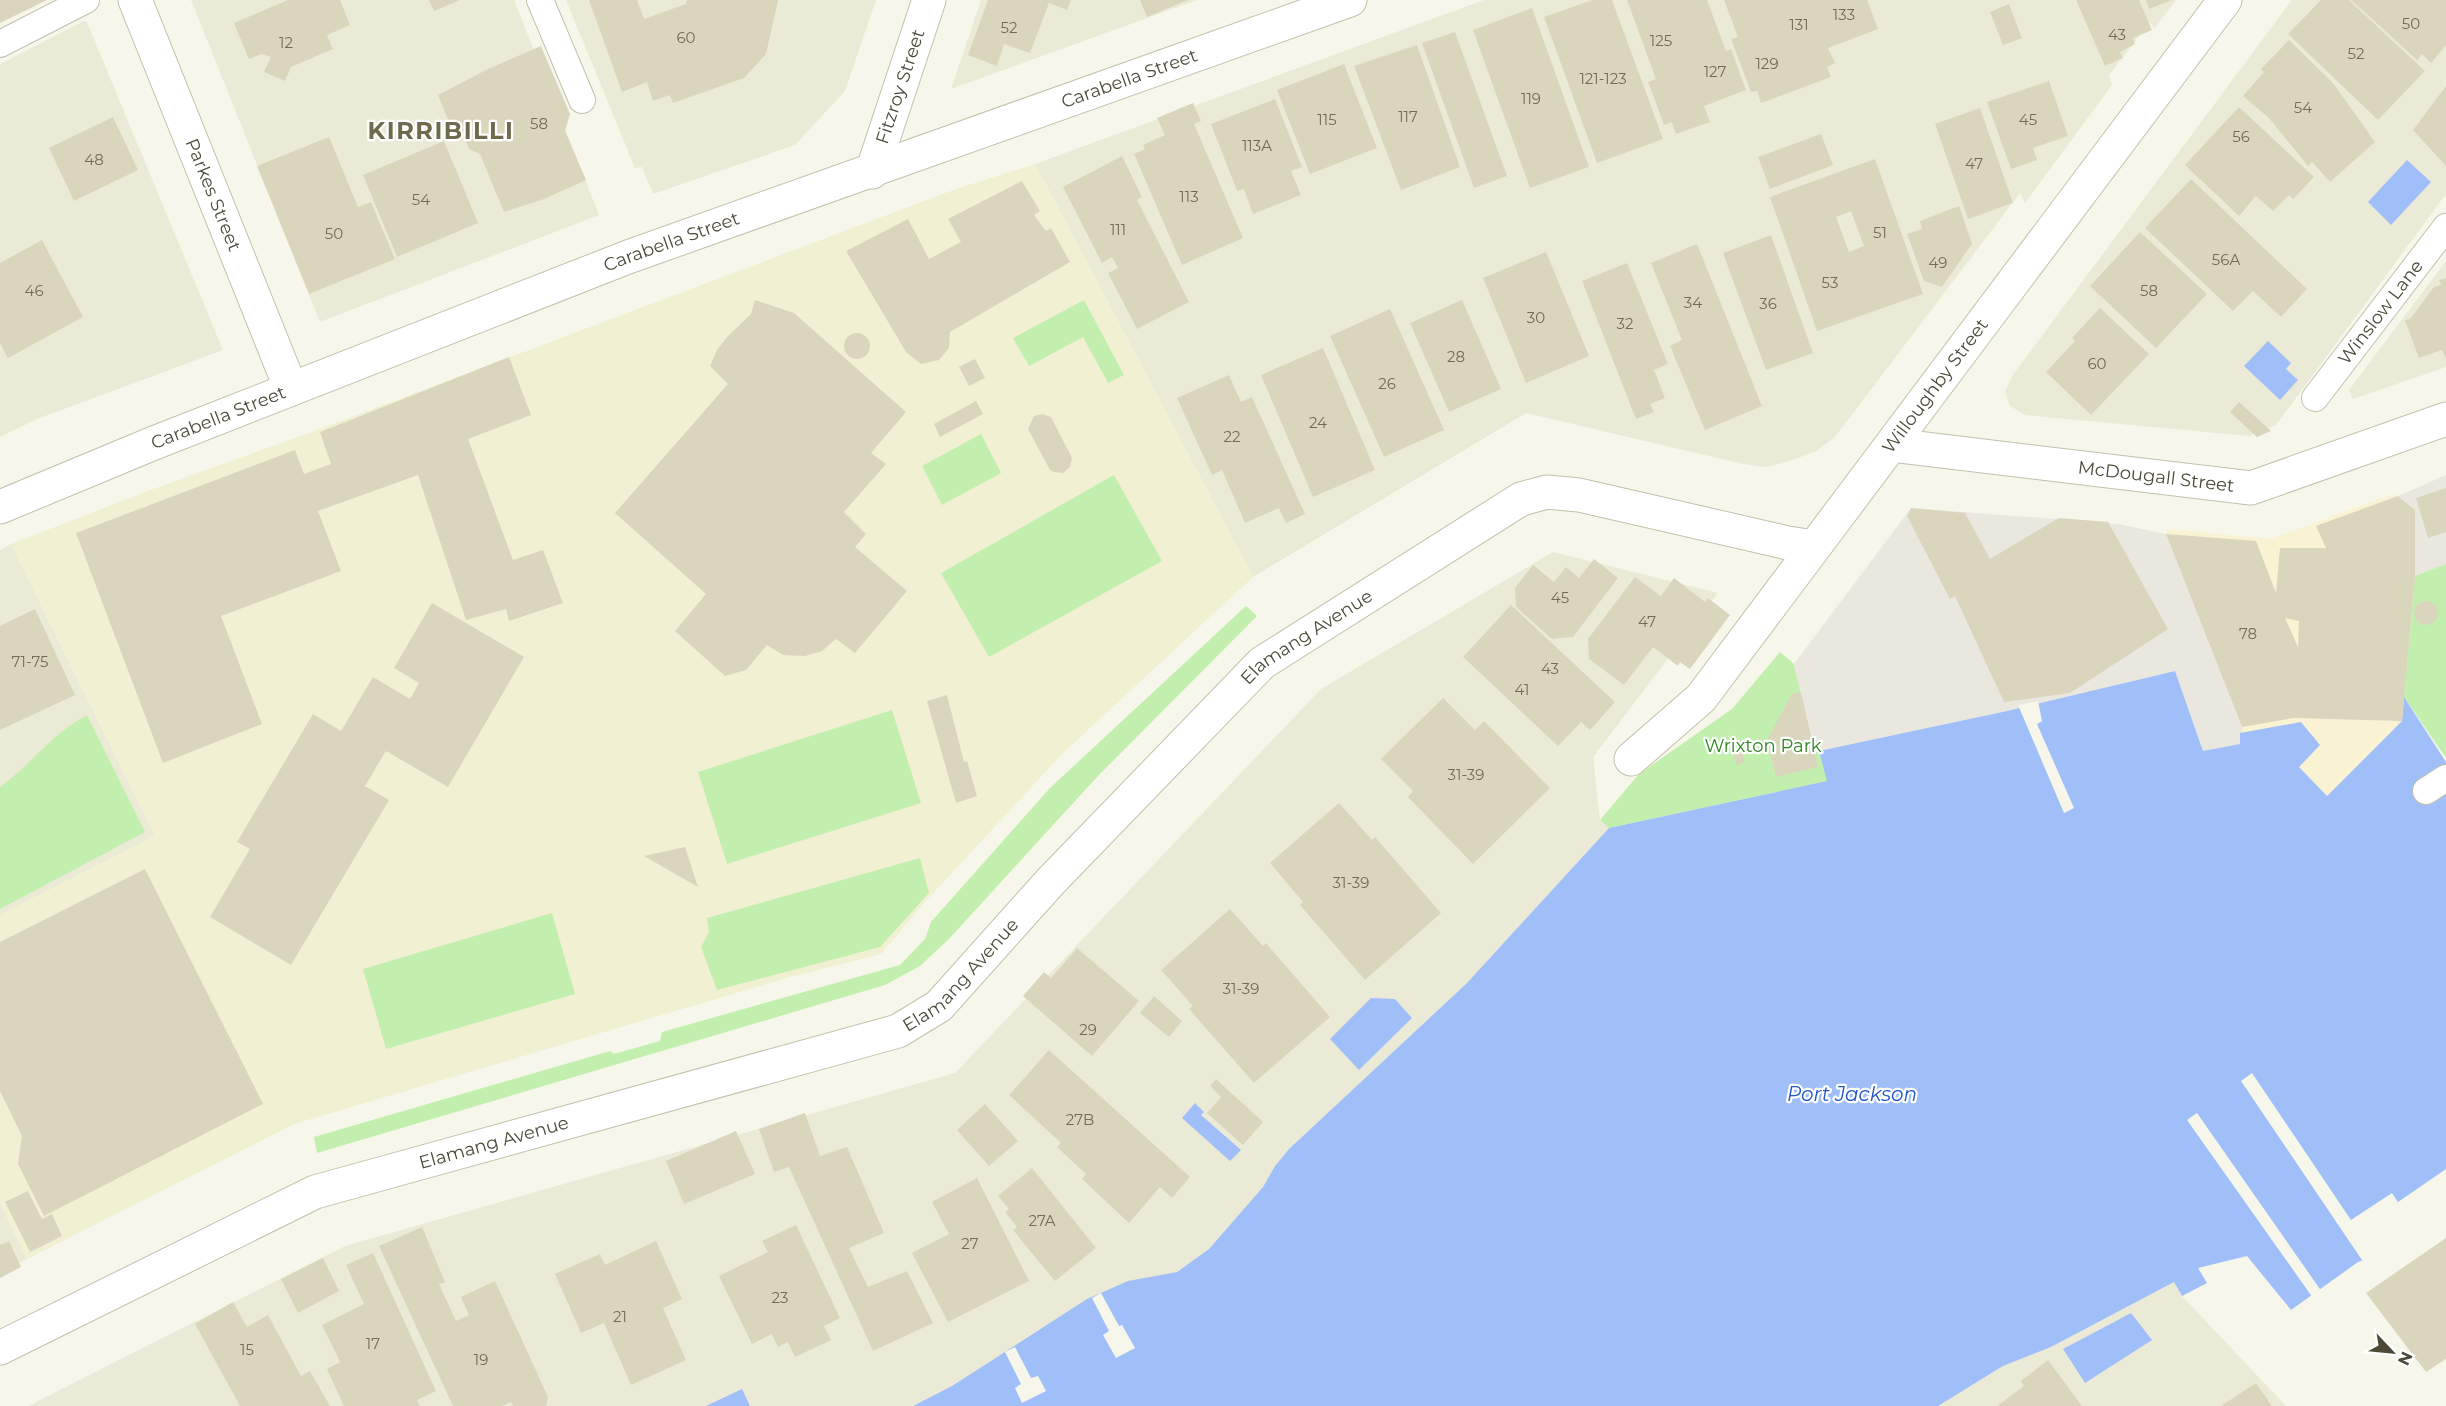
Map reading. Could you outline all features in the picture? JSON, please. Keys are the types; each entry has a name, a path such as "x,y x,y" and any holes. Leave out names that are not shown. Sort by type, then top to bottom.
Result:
{"street":[{"name":"Parkes Street","path":"135,0 291,389"},
{"name":"Fitzroy Street","path":"872,172 929,0"},
{"name":"Carabella Street","path":"0,507 291,389 627,258 872,172 1311,8 1350,0"},
{"name":"Willoughby Street","path":"1631,759 1701,698 2224,0"},
{"name":"McDougall Street","path":"1892,445 2251,488 2446,419"},
{"name":"Elamang Avenue","path":"0,1348 315,1192 898,1031 939,1006 1051,881 1262,663 1521,500 1546,492 1579,495 1814,547"}],"lane":[{"path":"0,44 86,0"},
{"path":"540,0 582,100"},
{"name":"Winslow Lane","path":"2315,398 2446,227"}],"shaded area":[{"path":"191,0 514,0 599,215 320,322"},
{"path":"566,0 876,0 845,91 795,145 653,194 642,167 635,168"},
{"path":"981,0 1197,0 951,89"},
{"path":"1484,0 2176,0 2154,29 2150,22 2109,75 2112,85 2025,203 2020,193 1835,437 1816,451 1766,467 1743,464 1526,413 1253,577 1035,164"},
{"path":"2292,0 2446,0 2446,194 2276,425 2249,436 2025,415 2010,406 2005,392 2012,376"},
{"path":"86,20 223,350 37,419 0,437 0,64"},
{"path":"1035,164 1253,577 1062,754 924,903 881,954 783,979 294,1124 27,1259 0,1203 0,915 155,836 11,544 956,189"},
{"path":"2446,261 2446,367 2353,399 2349,390"},
{"path":"2446,475 2446,564 2415,576 2415,510 2398,496"},
{"path":"2393,494 2415,510 2415,576 2402,721 2327,796 2299,767 2302,722 2240,733 2242,727 2166,534 2167,529 2271,539"},
{"path":"1911,508 2118,524 2166,534 2242,727 2241,744 2203,751 2175,671 2007,711 1814,752 1794,664"},
{"path":"11,544 155,836 0,915 0,550"},
{"path":"1553,552 1718,593 1593,757 1600,820 1609,828 1467,983 1289,1149 1275,1166 1263,1187 1209,1249 1176,1272 1087,1299 952,1386 913,1406 28,1406 345,1246 955,1073 1321,689"},
{"path":"0,1203 27,1259 0,1272"},
{"path":"2174,1282 2182,1296 2286,1406 1938,1406 2003,1366 2051,1347"}],"green space":[{"path":"1084,300 1124,375 1108,383 1083,337 1029,366 1013,338"},
{"path":"981,434 1001,473 942,505 922,466"},
{"path":"1114,475 1162,561 989,657 941,573"},
{"path":"2446,564 2446,758 2404,697 2415,576"},
{"path":"1246,606 1257,616 1097,777 948,940 920,966 885,985 317,1153 314,1137 610,1051 614,1054 660,1041 662,1032 900,965 925,939 931,922 1050,788"},
{"name":"Wrixton Park","path":"1780,652 1794,664 1814,752 1819,751 1828,781 1609,828 1600,820 1639,774 1732,709"},
{"path":"892,710 921,803 727,864 698,772"},
{"path":"87,715 145,832 0,909 0,787 52,740"},
{"path":"920,858 929,893 880,947 717,990 701,947 709,932 707,918"},
{"path":"552,913 575,994 386,1049 363,969"}],"water":[{"path":"2407,160 2431,182 2391,225 2368,202"},
{"path":"2268,341 2291,363 2286,369 2298,380 2280,400 2244,366"},
{"name":"Port Jackson","path":"2175,671 2203,751 2240,744 2240,733 2301,722 2320,745 2299,767 2327,796 2402,721 2404,697 2446,762 2446,1205 2370,1258 2358,1262 2291,1310 2247,1256 2198,1268 2207,1283 2182,1296 2174,1282 2051,1347 2003,1366 1938,1406 913,1406 952,1386 1087,1299 1128,1281 1177,1272 1209,1249 1263,1187 1275,1166 1289,1149 1467,983 1609,828 1827,781 1819,751 2007,711"},
{"path":"1371,998 1395,999 1412,1018 1359,1070 1330,1039"},
{"path":"1195,1103 1204,1112 1201,1115 1241,1150 1230,1161 1182,1118"},
{"path":"2131,1313 2152,1340 2085,1383 2063,1349"},
{"path":"742,1389 750,1406 706,1406"}],"pier":[{"path":"2038,701 2042,721 2037,724 2074,808 2064,813 2018,705"},
{"path":"2252,1073 2351,1220 2392,1193 2398,1202 2446,1169 2446,1209 2372,1261 2364,1263 2241,1081"},
{"path":"2197,1113 2322,1292 2313,1298 2187,1120"},
{"path":"1101,1293 1119,1326 1122,1325 1135,1348 1116,1358 1103,1335 1109,1331 1092,1298"},
{"path":"1015,1347 1031,1378 1038,1376 1046,1391 1022,1403 1015,1388 1021,1384 1005,1352"}],"building":[{"path":"0,0 47,0 0,23"},
{"path":"288,0 340,0 350,25 327,35 333,49 291,67 285,81 264,72 271,57 262,54 249,59 234,23"},
{"path":"429,0 460,0 434,11"},
{"path":"589,0 637,0 644,19 686,4 687,0 778,0 766,54 744,78 673,103 670,95 653,101 647,82 622,92"},
{"path":"988,0 1071,0 1067,10 1049,3 1030,53 1004,44 997,66 968,55"},
{"path":"1140,0 1188,0 1147,17"},
{"path":"1592,0 1612,0 1663,139 1597,163 1544,17"},
{"path":"1627,0 1707,0 1726,51 1731,49 1746,90 1704,106 1710,122 1676,134 1672,122 1664,125 1648,82 1656,79"},
{"path":"1724,0 1867,0 1878,29 1828,48 1835,63 1827,67 1831,77 1761,103 1757,91 1751,92 1731,39 1738,37"},
{"path":"2076,0 2139,0 2152,30 2133,38 2135,44 2120,52 2123,58 2105,66"},
{"path":"2146,0 2172,0 2149,9"},
{"path":"2321,0 2349,0 2425,71 2378,120 2288,34"},
{"path":"2351,0 2446,0 2446,45 2431,63 2422,54 2417,60"},
{"path":"2009,4 2022,38 2003,45 1990,12"},
{"path":"1532,8 1589,167 1530,188 1473,30"},
{"path":"1455,32 1507,176 1474,188 1422,43"},
{"path":"2289,40 2333,83 2375,142 2330,182 2312,162 2308,166 2269,118 2243,96 2264,72 2261,69"},
{"path":"1417,45 1460,167 1401,190 1354,66"},
{"path":"541,46 570,114 565,131 586,180 544,199 504,212 480,154 469,149 461,129 453,132 438,95 488,69"},
{"path":"1344,64 1377,148 1310,174 1277,90"},
{"path":"2049,81 2068,136 2033,148 2037,160 2011,169 1987,102"},
{"path":"2446,86 2446,166 2413,130"},
{"path":"1275,99 1302,167 1291,171 1301,195 1253,214 1244,189 1237,191 1211,124"},
{"path":"1193,103 1201,121 1194,124 1243,238 1182,265 1134,154 1145,149 1143,145 1165,135 1157,118"},
{"path":"2239,107 2314,177 2293,199 2289,195 2273,211 2256,196 2239,216 2185,165"},
{"path":"1980,108 2013,203 1968,219 1935,124"},
{"path":"113,117 138,170 74,201 49,148"},
{"path":"1821,134 1833,165 1770,189 1758,157"},
{"path":"329,137 358,207 371,202 395,259 309,294 257,166"},
{"path":"444,141 478,223 397,257 363,175"},
{"path":"1122,156 1142,197 1137,200 1189,302 1137,329 1108,273 1118,268 1112,257 1102,263 1063,187"},
{"path":"1875,159 1923,294 1817,331 1770,197","holes":["1851,211 1864,246 1849,252 1836,217"]},
{"path":"2191,179 2307,289 2281,317 2253,291 2233,311 2145,228"},
{"path":"1022,181 1040,211 1034,215 1046,231 1051,228 1070,262 950,332 949,348 939,360 921,364 906,352 846,251 908,219 929,259 961,242 948,219"},
{"path":"1959,206 1972,244 1942,287 1924,281 1907,234 1922,229 1920,221"},
{"path":"2140,232 2207,294 2156,348 2090,286"},
{"path":"1771,235 1813,353 1766,370 1723,253"},
{"path":"42,240 83,317 8,358 0,343 0,263"},
{"path":"1697,244 1762,406 1705,430 1670,346 1682,340 1651,263"},
{"path":"1546,252 1589,356 1526,383 1483,278"},
{"path":"1627,263 1668,364 1654,370 1665,398 1650,404 1654,412 1636,419 1582,281"},
{"path":"2446,278 2446,359 2442,350 2419,358 2405,320 2410,319 2434,287 2441,285 2439,280"},
{"path":"755,300 794,313 906,412 871,453 886,464 844,512 866,534 855,547 907,591 855,653 836,639 822,651 805,656 783,655 767,645 746,670 725,676 675,631 706,594 615,513 728,384 710,366 717,350 727,337 751,314"},
{"path":"1462,300 1501,389 1449,412 1410,323"},
{"path":"2100,308 2149,354 2091,415 2046,372 2075,341 2072,338"},
{"path":"1390,309 1444,430 1384,457 1330,336"},
{"path":"857,333 866,337 870,346 866,355 857,359 848,355 844,346 848,337"},
{"path":"1323,348 1375,470 1313,497 1261,375"},
{"path":"509,357 531,415 468,439 513,560 543,550 563,603 509,621 506,609 466,620 418,475 318,511 341,571 221,616 262,724 163,763 76,533 295,450 304,474 331,464 320,432"},
{"path":"975,359 985,378 969,386 959,367"},
{"path":"1229,375 1241,402 1252,397 1305,514 1286,523 1279,508 1245,523 1222,470 1212,475 1177,398"},
{"path":"976,401 983,414 940,437 934,424"},
{"path":"2239,402 2271,431 2257,437 2230,412"},
{"path":"1042,414 1051,417 1072,458 1070,467 1063,473 1050,470 1028,429 1034,416"},
{"path":"2446,488 2446,532 2428,538 2416,498"},
{"path":"2398,496 2415,510 2415,576 2402,721 2293,718 2242,727 2166,534 2256,541 2276,593 2280,548 2326,548 2316,526","holes":["2285,618 2299,621 2298,647"]},
{"path":"1911,508 1965,513 1990,559 2059,518 2108,522 2168,629 2070,693 2004,702 1955,596 1950,599 1907,516"},
{"path":"1594,559 1618,578 1573,637 1552,639 1516,607 1515,588 1533,565 1554,582 1566,567 1579,578"},
{"path":"1635,577 1661,596 1674,578 1705,602 1708,598 1730,615 1690,669 1680,662 1678,666 1653,647 1624,685 1589,659 1588,639"},
{"path":"2426,601 2435,604 2438,613 2435,622 2426,625 2417,622 2414,613 2417,604"},
{"path":"432,603 524,657 448,787 386,751 365,786 389,800 291,965 210,917 250,849 237,842 313,714 341,731 373,677 410,699 419,683 394,668"},
{"path":"1511,605 1615,702 1590,730 1581,722 1558,746 1463,657"},
{"path":"35,609 75,695 0,730 0,626"},
{"path":"1801,692 1818,767 1776,777 1767,740 1792,694"},
{"path":"947,695 964,762 967,761 977,796 956,803 927,701"},
{"path":"1443,698 1475,730 1484,721 1550,788 1473,864 1408,797 1413,791 1381,759"},
{"path":"1741,747 1745,762 1736,765 1733,749"},
{"path":"1339,803 1372,840 1375,837 1441,913 1365,980 1300,905 1303,902 1270,863"},
{"path":"685,847 698,887 644,856"},
{"path":"145,869 263,1104 44,1216 18,1164 22,1136 0,1091 0,942"},
{"path":"1230,909 1263,946 1266,943 1330,1017 1254,1083 1189,1009 1193,1006 1161,970"},
{"path":"1077,948 1139,1001 1092,1056 1023,996 1044,972 1051,978"},
{"path":"1154,996 1182,1021 1169,1037 1140,1013"},
{"path":"1049,1050 1190,1177 1172,1198 1160,1187 1129,1223 1082,1179 1086,1174 1057,1147 1061,1143 1009,1095"},
{"path":"1216,1079 1263,1122 1243,1145 1207,1113 1221,1097 1210,1086"},
{"path":"985,1104 1018,1141 989,1166 957,1130"},
{"path":"805,1113 820,1156 847,1147 884,1233 849,1248 868,1287 907,1271 933,1323 873,1351 789,1167 774,1172 759,1129"},
{"path":"736,1131 755,1174 684,1204 666,1161"},
{"path":"1032,1168 1096,1248 1055,1281 1013,1230 1017,1227 1005,1212 1009,1209 998,1196"},
{"path":"977,1178 1029,1281 948,1322 912,1253 949,1234 932,1202"},
{"path":"28,1191 42,1219 52,1214 62,1236 30,1252 5,1202"},
{"path":"796,1225 840,1318 824,1326 831,1340 795,1357 788,1342 778,1347 772,1334 752,1344 719,1276 768,1252 762,1241"},
{"path":"422,1227 445,1282 439,1284 456,1321 469,1315 461,1297 495,1281 548,1397 546,1406 513,1406 511,1402 502,1406 453,1406 379,1246"},
{"path":"2446,1238 2446,1359 2426,1372 2366,1293"},
{"path":"9,1241 21,1267 0,1278 0,1245"},
{"path":"656,1241 682,1299 663,1308 686,1360 631,1385 604,1323 581,1333 555,1274 600,1254 605,1265"},
{"path":"373,1253 436,1391 417,1400 420,1406 344,1406 327,1369 340,1362 322,1325 364,1304 346,1265"},
{"path":"323,1258 339,1291 298,1313 281,1279"},
{"path":"233,1302 247,1327 268,1315 301,1376 310,1371 330,1406 240,1406 195,1324"},
{"path":"2048,1360 2082,1406 1997,1406 2024,1386 2021,1381"},
{"path":"2256,1383 2272,1406 2221,1406"}],"district":[{"name":"KIRRIBILLI","path":"441,130"}]}
